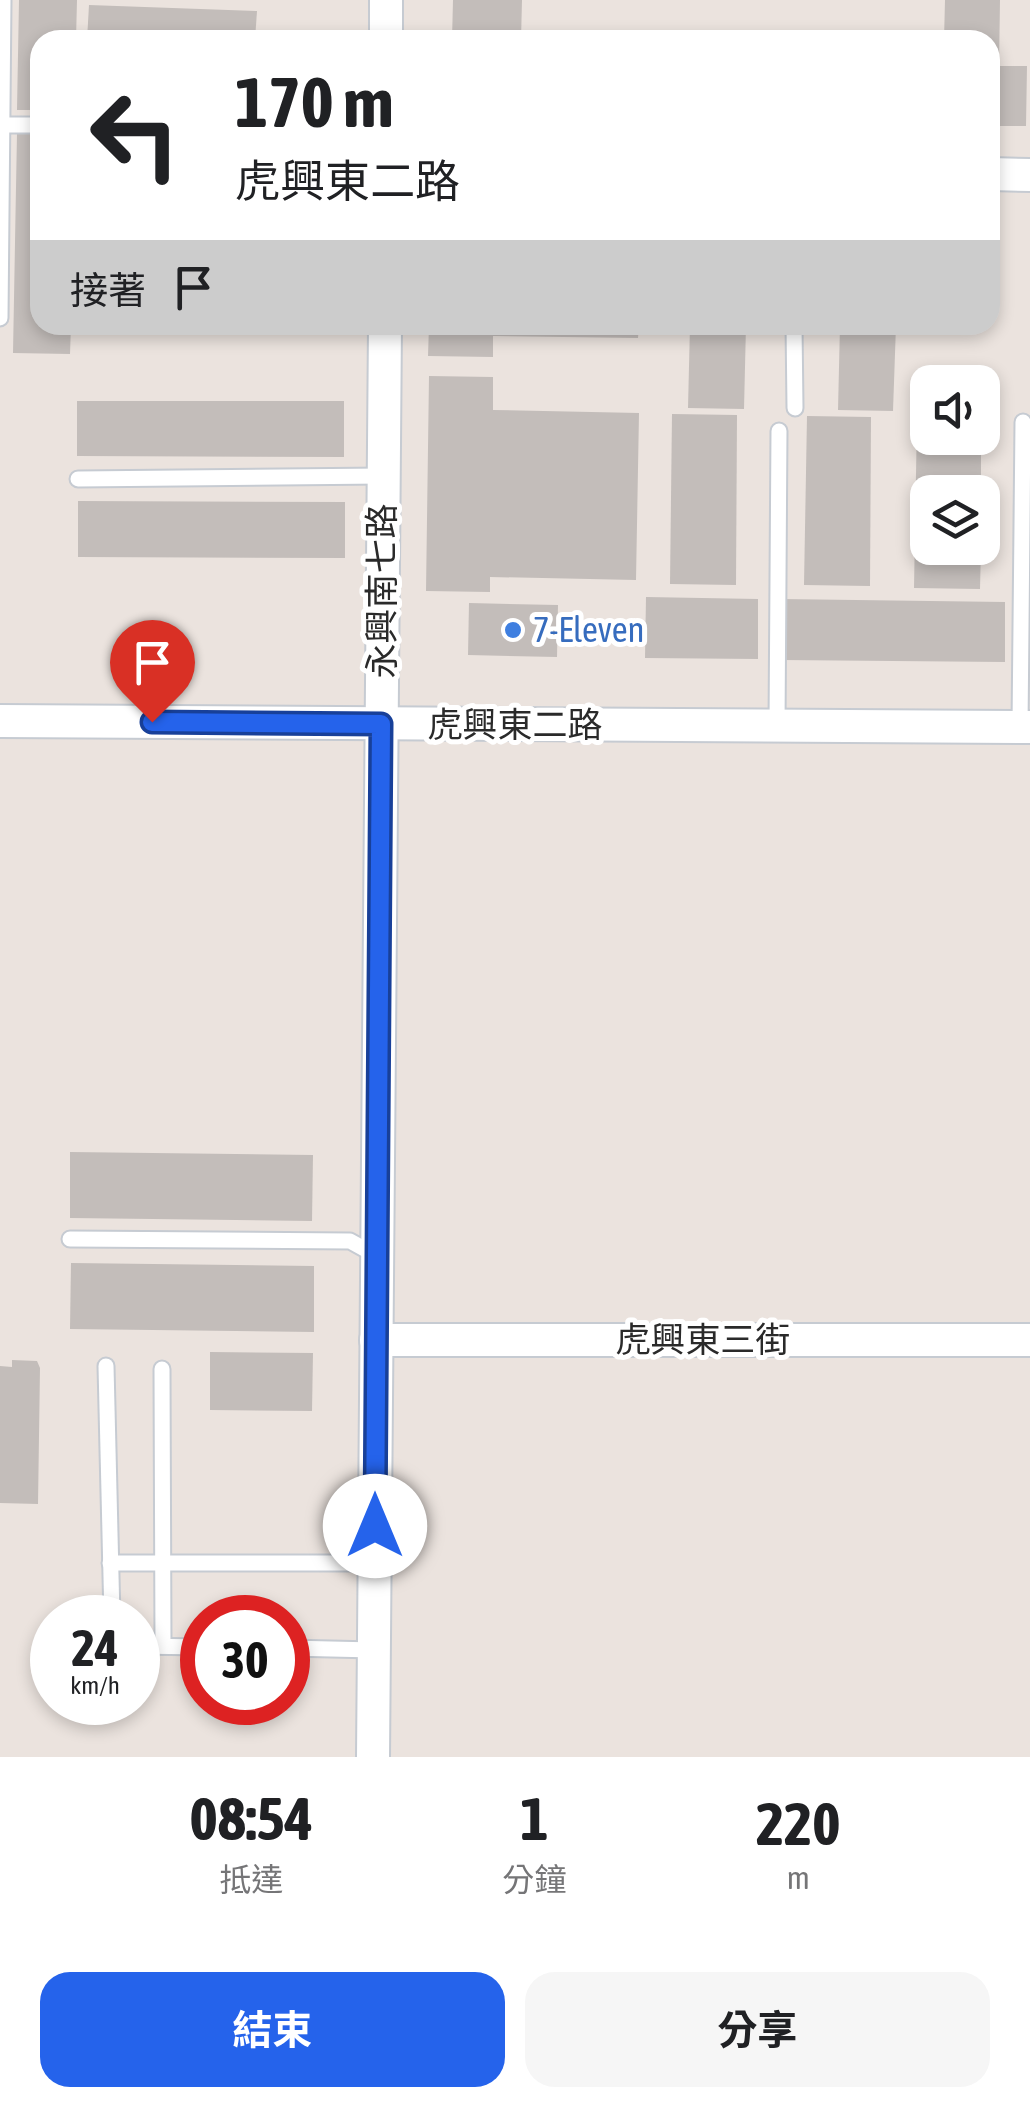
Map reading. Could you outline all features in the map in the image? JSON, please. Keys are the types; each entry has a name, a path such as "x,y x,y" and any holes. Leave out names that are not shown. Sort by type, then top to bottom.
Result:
{"street":[{"path":"386,0 386,30"},
{"path":"1000,174 1030,174"},
{"name":"永興南七路","path":"373,1757 385,335"},
{"name":"虎興東二路","path":"0,720 1025,727"},
{"name":"虎興東三街","path":"376,1340 1030,1340"}],"lane":[{"path":"0,318 2,0"},
{"path":"1,125 30,125"},
{"path":"794,335 794,408"},
{"path":"1023,422 1025,727"},
{"path":"777,726 780,431"},
{"path":"78,479 383,476"},
{"path":"70,1239 350,1241 377,1256"},
{"path":"106,1366 111,1595"},
{"path":"162,1369 163,1646 180,1646"},
{"path":"110,1563 375,1563"},
{"path":"310,1649 374,1650"}],"building":[{"path":"19,0 77,0 76,30 30,30 30,110 17,110"},
{"path":"453,0 522,0 521,30 452,30"},
{"path":"945,0 1000,0 1000,30 944,30"},
{"path":"89,5 257,11 256,30 88,30"},
{"path":"1000,66 1027,66 1026,126 1000,126"},
{"path":"17,133 30,133 30,335 71,335 70,354 13,353"},
{"path":"429,335 638,335 493,336 493,357 428,356"},
{"path":"690,335 746,335 744,409 688,408"},
{"path":"840,335 896,335 893,411 838,410"},
{"path":"429,376 493,377 493,410 639,413 636,580 490,577 490,592 426,591"},
{"path":"77,401 344,401 344,457 77,456"},
{"path":"672,414 737,415 736,585 670,584"},
{"path":"807,416 871,417 870,586 804,585"},
{"path":"916,455 981,455 981,475 916,475"},
{"path":"78,501 345,502 345,558 78,557"},
{"path":"914,565 981,565 980,589 914,588"},
{"path":"646,597 758,599 758,659 645,658"},
{"path":"781,599 1005,602 1005,662 781,660"},
{"name":"7-Eleven","path":"469,603 558,605 557,657 468,655"},
{"path":"70,1152 313,1155 312,1221 70,1218"},
{"path":"71,1263 314,1266 314,1332 70,1329"},
{"path":"210,1352 313,1353 312,1411 210,1410"},
{"path":"12,1360 37,1361 40,1368 38,1504 0,1503 0,1366 12,1367"}],"place":[{"name":"7-Eleven","path":"513,630"}],"route":[{"path":"152,722 381,724 375,1526"}]}
